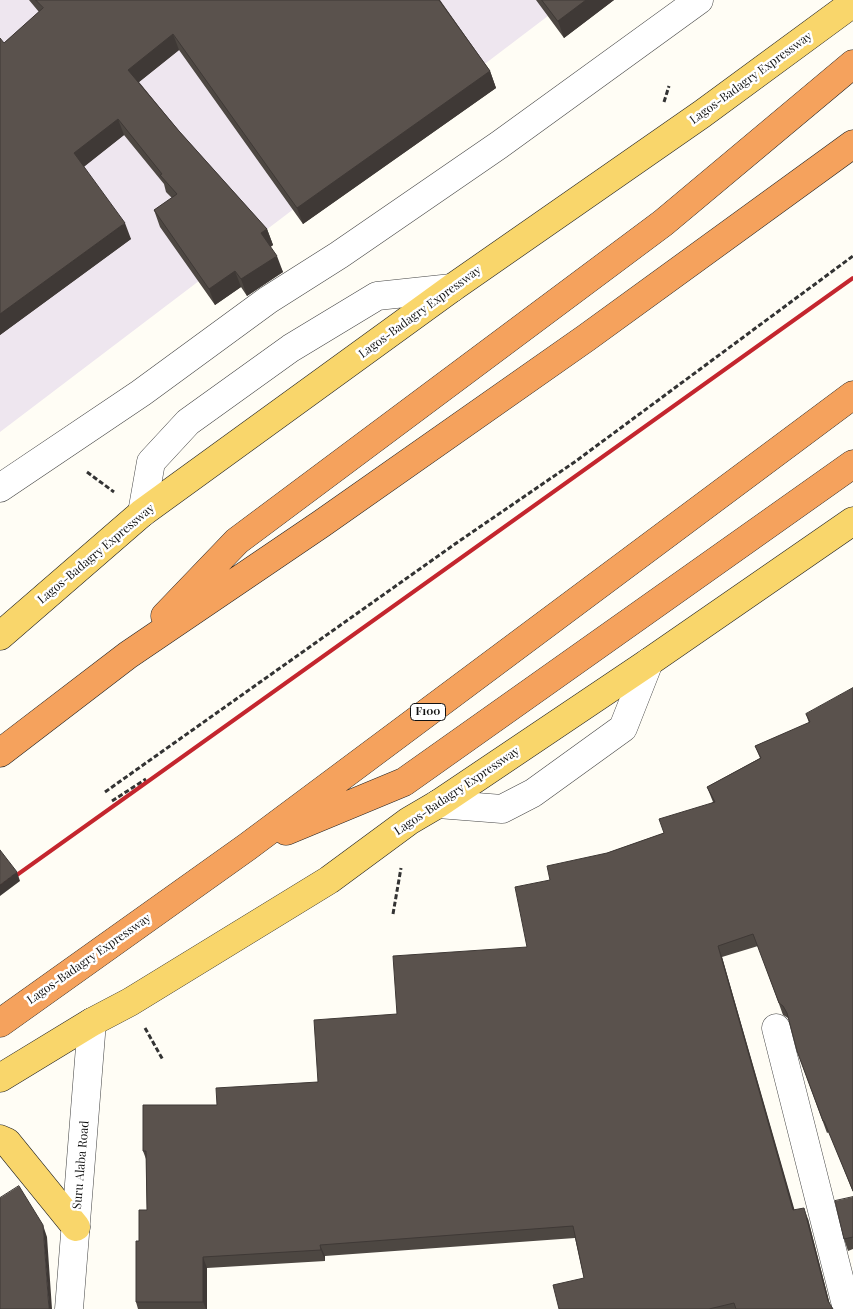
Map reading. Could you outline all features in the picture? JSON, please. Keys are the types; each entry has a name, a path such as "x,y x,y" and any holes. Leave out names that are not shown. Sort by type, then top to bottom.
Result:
{"highway":[{"path":"128,655 237,541 663,223 853,64"},
{"path":"0,753 128,655 321,524 570,349 853,144"},
{"name":"Lagos-Badagry Expressway","path":"0,1023 247,847 853,395"},
{"path":"247,847 404,782 853,464"}],"main road":[{"name":"Lagos-Badagry Expressway","path":"0,636 142,513 452,288 702,114 853,3"},
{"name":"Lagos-Badagry Expressway","path":"0,1078 92,1022 139,997 329,880 409,821 438,804 649,662 853,521"},
{"path":"0,1139 7,1142 76,1227"}],"street":[{"path":"0,488 141,393 268,300 339,255 499,144 699,0"},
{"path":"142,513 151,462 188,422 212,404 291,348 377,296 452,288"},
{"path":"438,804 502,809 533,793 623,728 649,662"},
{"name":"Suru Alaba Road","path":"69,1309 92,1022"},
{"path":"776,1028 847,1309"}],"path":[{"path":"105,792 455,544 576,461 853,256"},
{"path":"112,801 146,779"}],"shaded area":[{"path":"0,0 569,0 0,432"}],"building":[{"path":"36,0 439,0 490,71 297,208 173,34 128,70 179,131 267,229 261,233 277,256 241,279 235,271 209,289 154,210 177,194 160,175 162,174 118,119 74,153 125,223 0,314 0,38 4,43 43,8"},
{"path":"542,0 586,0 558,21"},
{"path":"853,688 853,1191 823,1121 797,1051 787,1013 779,1003 753,934 718,946 793,1210 804,1208 828,1301 833,1309 736,1309 734,1303 709,1309 559,1309 553,1285 584,1278 573,1226 320,1245 321,1250 203,1257 203,1302 136,1302 136,1241 139,1241 139,1210 147,1210 146,1151 143,1151 143,1105 217,1105 216,1088 318,1082 314,1020 397,1014 393,956 527,947 515,887 550,880 547,866 607,853 664,833 659,819 715,802 707,787 761,758 755,746 810,722 806,714"},
{"path":"0,850 17,872 0,885"},
{"path":"19,1186 43,1225 49,1309 0,1309 0,1198"},
{"path":"853,1197 853,1237 844,1239 835,1201"}],"railway":[{"path":"0,887 853,278"}]}
